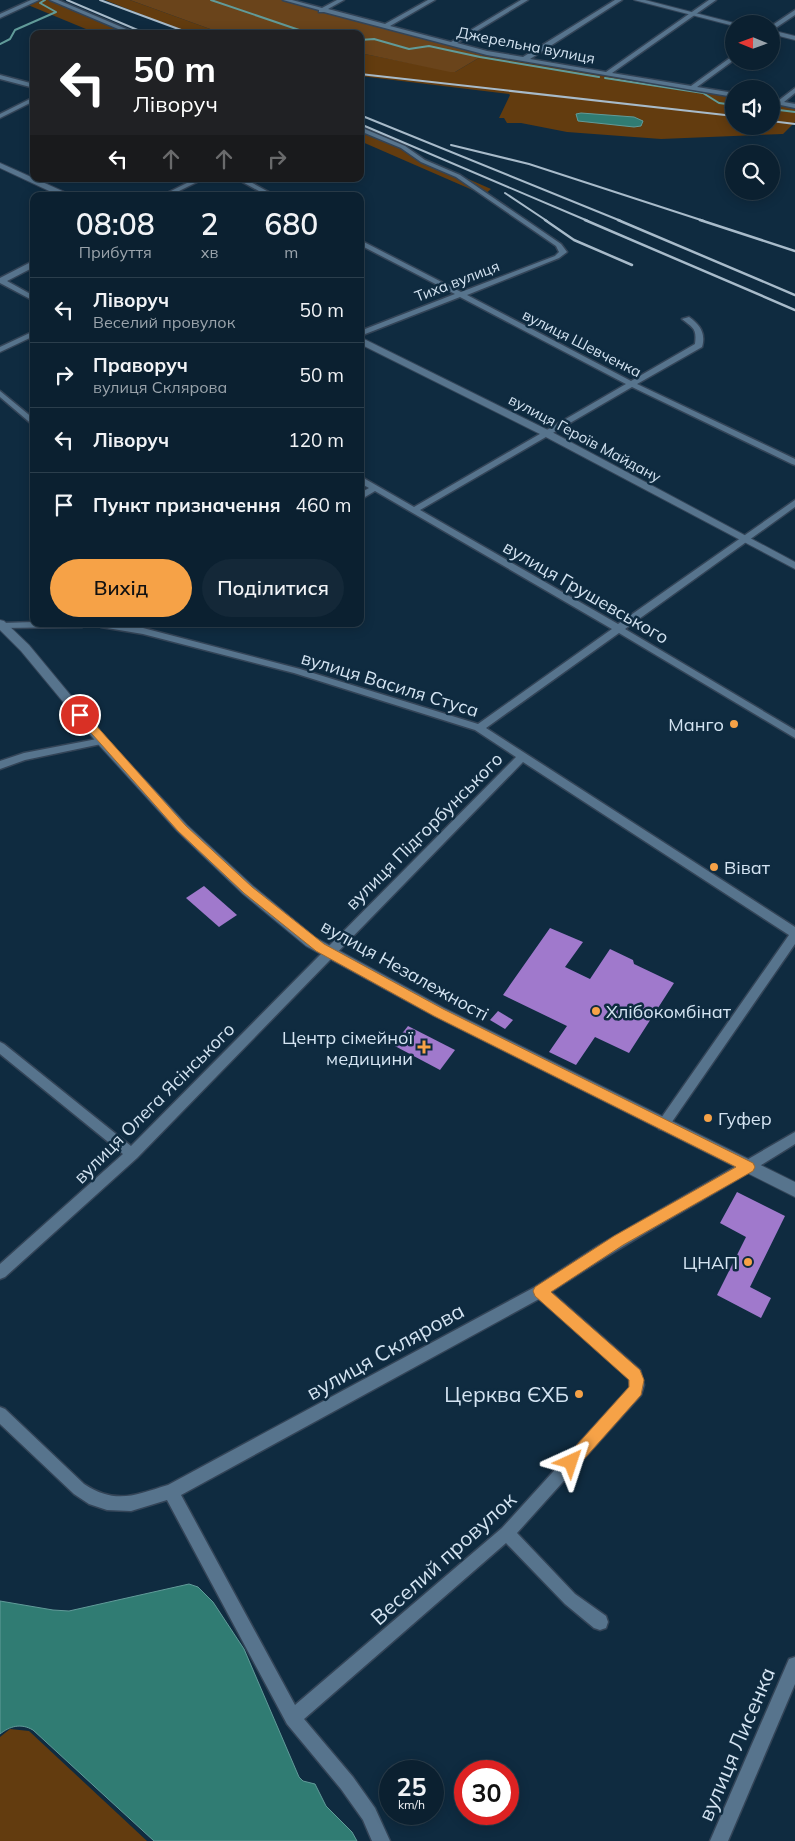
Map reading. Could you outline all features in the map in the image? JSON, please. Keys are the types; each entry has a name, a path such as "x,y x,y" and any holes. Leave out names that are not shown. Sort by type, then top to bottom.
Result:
{"street":[{"path":"0,16 36,0"},
{"path":"52,0 125,30"},
{"name":"Джерельна вулиця","path":"286,0 321,11 487,53 725,92"},
{"path":"321,11 341,0"},
{"path":"386,26 432,0"},
{"path":"453,43 525,0"},
{"path":"525,59 619,0"},
{"path":"638,0 725,21"},
{"path":"608,73 713,0"},
{"path":"780,24 795,12"},
{"path":"780,34 795,38"},
{"path":"693,87 725,64"},
{"path":"0,77 30,85"},
{"path":"780,103 795,90"},
{"path":"0,116 30,101"},
{"path":"780,103 795,106"},
{"name":"Тиха вулиця","path":"364,130 403,147 423,161 458,176 559,245 563,252 557,257 364,332"},
{"path":"0,165 30,179"},
{"path":"36,182 57,192"},
{"path":"172,192 194,182"},
{"path":"246,182 265,192"},
{"name":"вулиця Шевченка","path":"364,244 633,385 795,462"},
{"path":"1,281 30,266"},
{"path":"1,281 30,297"},
{"path":"414,510 633,385 699,345 700,335 696,325 686,319"},
{"path":"0,350 30,335"},
{"name":"вулиця Героїв Майдану","path":"364,342 546,433 795,566"},
{"path":"0,393 30,420"},
{"name":"вулиця Грушевського","path":"364,481 619,629 795,735"},
{"path":"364,495 375,488"},
{"path":"479,728 795,502"},
{"path":"1,625 30,625"},
{"name":"вулиця Незалежності","path":"1,625 25,648 102,741 163,808 211,856 285,922 328,953 439,1012 795,1190"},
{"name":"вулиця Василя Стуса","path":"117,627 143,632 297,672 479,728 795,934"},
{"path":"0,765 24,757 102,741"},
{"name":"вулиця Підгорбунського","path":"328,953 523,756"},
{"path":"663,1125 795,934"},
{"name":"вулиця Олега Ясінського","path":"0,1273 132,1154 328,953"},
{"path":"0,1047 132,1154"},
{"name":"вулиця Склярова","path":"0,1414 79,1489 94,1499 108,1503 131,1504 172,1492 540,1291 611,1245 748,1167 795,1137"},
{"name":"Веселий провулок","path":"294,1718 507,1533 636,1390 637,1385 634,1375 540,1291"},
{"path":"172,1492 294,1718 347,1783 369,1814 381,1841"},
{"path":"507,1533 570,1599 600,1622"},
{"name":"вулиця Лисенка","path":"719,1841 795,1665"}],"shaded area":[{"path":"28,0 53,0 125,30 88,30 28,5"},
{"path":"105,0 130,0 213,30 180,30"},
{"path":"130,0 286,0 487,53 455,72 450,72 364,54 364,30 213,30"},
{"path":"487,53 725,93 725,135 759,135 661,139 567,132 521,123 507,123 504,118 499,118 510,95 364,76 364,54 455,72"},
{"path":"780,103 795,106 795,122 783,134 780,134"},
{"path":"576,114 634,117 643,121 641,126 634,127 578,121"},
{"path":"364,131 491,189 484,195 364,143"},
{"path":"189,1584 198,1587 213,1602 244,1649 299,1777 303,1781 315,1784 326,1806 352,1832 357,1841 154,1841 33,1730 16,1726 0,1734 0,1601 69,1611"},
{"path":"10,1729 29,1731 147,1841 0,1841 0,1737"}],"building":[{"path":"204,886 237,915 219,927 186,898"},
{"name":"Хлібокомбінат","path":"550,928 583,942 565,967 590,979 610,949 633,960 634,964 674,983 629,1053 595,1037 576,1065 549,1052 567,1026 503,995"},
{"path":"498,1011 513,1020 505,1029 490,1020"},
{"name":"Центр сімейної медицини","path":"408,1026 455,1050 440,1070 393,1045"},
{"name":"ЦНАП","path":"737,1192 785,1216 750,1287 771,1298 761,1318 717,1295 746,1237 720,1223"}],"waterway":[{"path":"0,44 10,39 15,30 56,12 40,3 45,0"},
{"path":"211,0 299,30"},
{"path":"364,40 374,39 409,49 429,46 480,57 599,77"},
{"path":"605,78 703,93 719,103 725,104"},
{"path":"780,110 795,112"}],"railway":[{"path":"67,0 138,30"},
{"path":"100,0 181,30"},
{"path":"364,74 725,115"},
{"path":"364,117 621,221"},
{"path":"780,122 795,124"},
{"path":"364,126 588,221"},
{"path":"451,145 529,164 704,221"},
{"path":"505,193 547,221"},
{"path":"545,220 574,240 632,265"},
{"path":"585,220 795,310"},
{"path":"618,220 795,295"},
{"path":"700,220 795,251"}],"place":[{"name":"Манго","path":"734,724"},
{"name":"Віват","path":"714,867"},
{"name":"Хлібокомбінат","path":"596,1011"},
{"name":"Центр сімейної медицини","path":"424,1047"},
{"name":"Гуфер","path":"708,1118"},
{"name":"ЦНАП","path":"748,1262"},
{"name":"Церква ЄХБ","path":"579,1394"}],"route":[{"path":"80,715 182,828 248,890 320,948 439,1012 748,1167 619,1240 548,1284 540,1291 634,1375 637,1380 636,1390 571,1462"}]}
